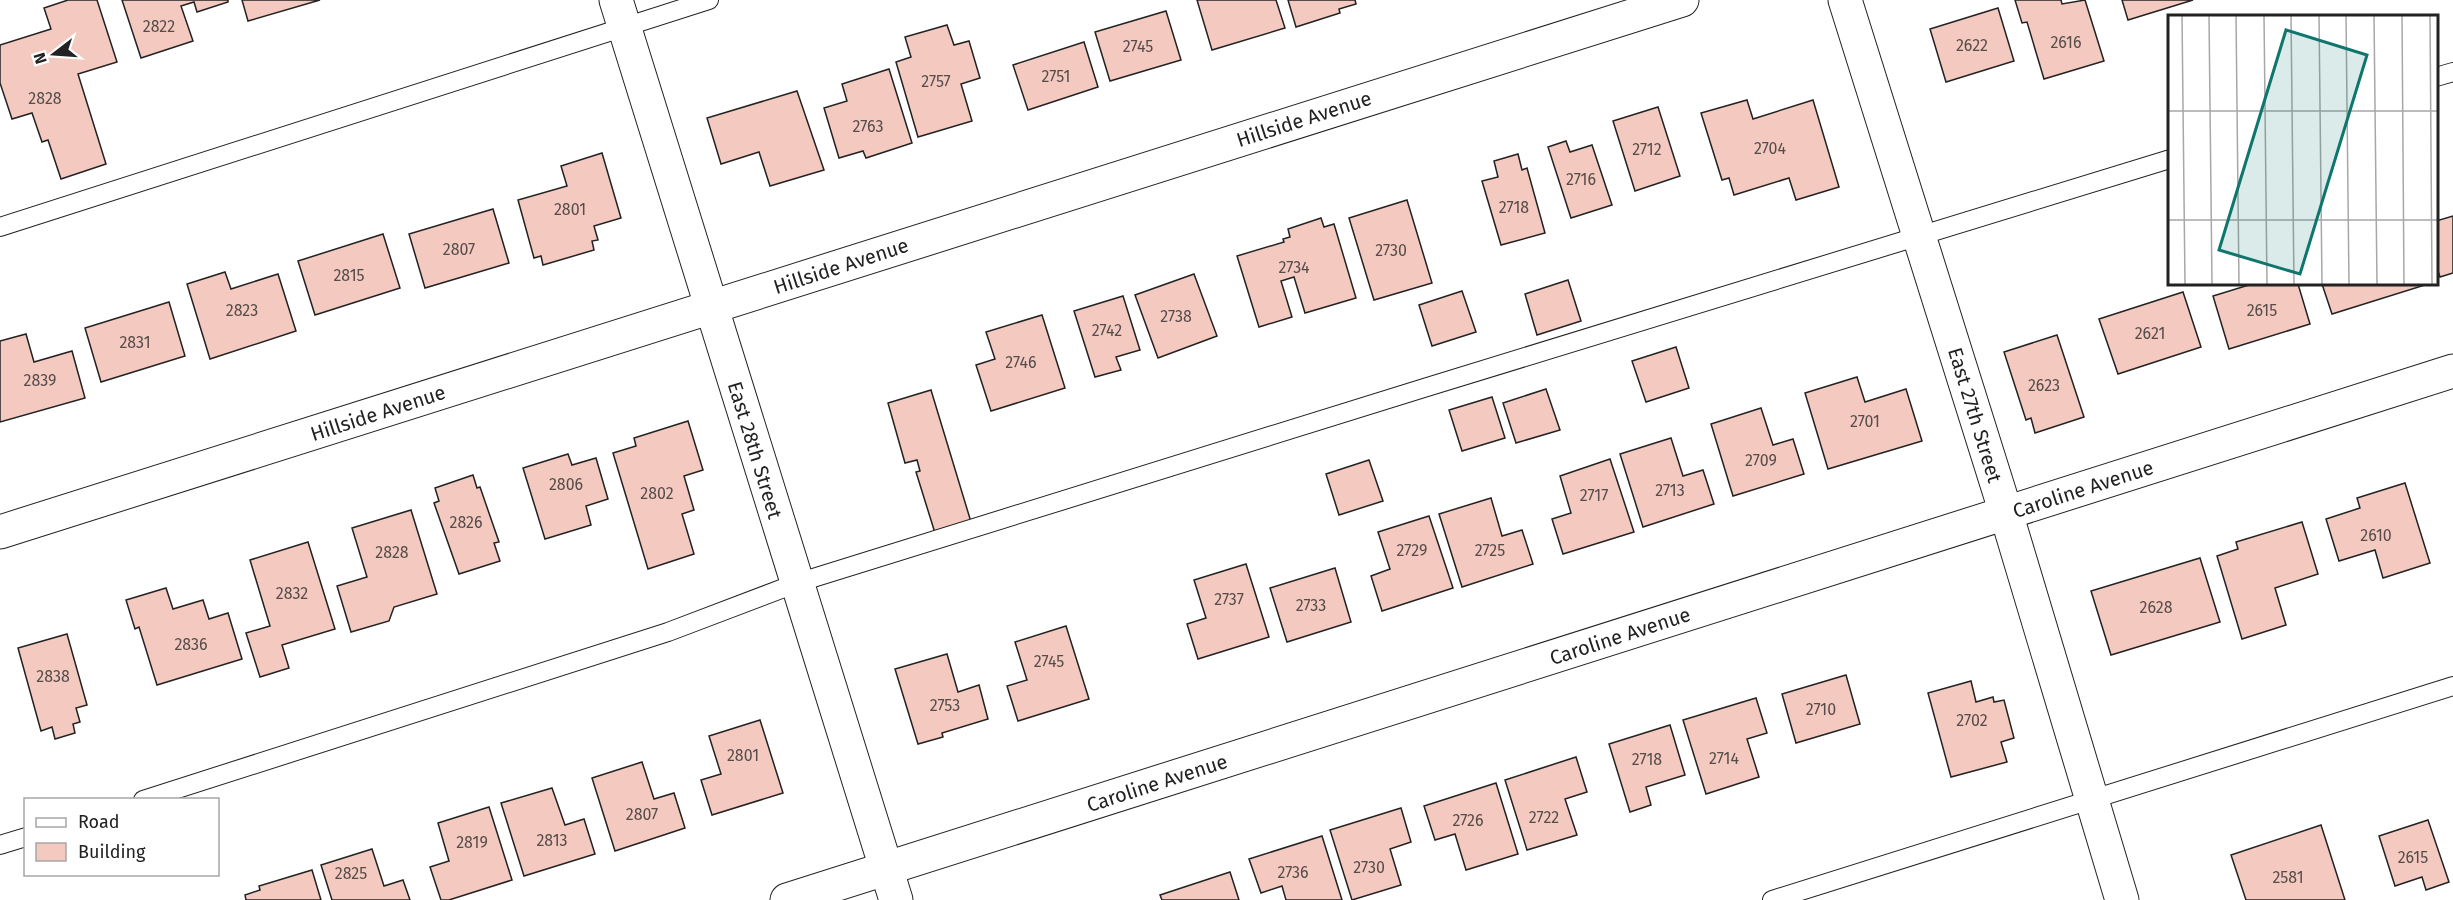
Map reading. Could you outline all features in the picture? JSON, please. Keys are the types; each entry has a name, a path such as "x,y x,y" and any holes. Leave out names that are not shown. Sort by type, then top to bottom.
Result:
{"street":[{"name":"Hillside Avenue","path":"0,532 1682,0"},
{"name":"East 27th Street","path":"1845,0 2006,513 2122,900"},
{"name":"East 28th Street","path":"620,13 896,900"},
{"name":"Caroline Avenue","path":"787,900 2453,371"}],"lane":[{"path":"0,226 620,13 709,0"},
{"path":"2438,76 2453,72"},
{"path":"148,798 668,632 797,583 2168,159"},
{"path":"1772,900 2453,686"},
{"path":"0,845 24,838"}],"building":[{"path":"68,0 97,0 117,62 78,74 106,164 61,179 48,140 42,142 32,113 12,119 0,83 0,45 51,29 44,8"},
{"path":"122,0 228,0 228,2 197,12 194,2 181,6 193,41 141,58"},
{"path":"242,0 320,0 248,21"},
{"path":"1197,0 1276,0 1285,28 1212,50"},
{"path":"1288,0 1355,0 1356,4 1339,9 1340,13 1296,27"},
{"path":"2015,0 2061,0 2062,4 2085,0 2104,61 2044,79 2027,22 2022,23"},
{"path":"2122,0 2193,0 2128,20"},
{"path":"1998,8 2014,61 1946,82 1930,29"},
{"path":"1166,11 1181,60 1110,81 1095,32"},
{"path":"947,25 954,45 969,41 980,78 961,84 972,121 918,137 896,62 911,57 905,37"},
{"path":"1084,42 1098,87 1028,110 1013,65"},
{"path":"889,69 912,143 866,158 863,151 839,158 824,108 847,101 842,84"},
{"path":"797,91 824,170 770,186 759,152 721,164 707,118"},
{"path":"1747,100 1753,119 1813,100 1839,187 1796,200 1789,178 1734,195 1729,178 1722,180 1701,113"},
{"path":"1658,107 1680,176 1635,191 1613,121"},
{"path":"1566,141 1570,152 1592,145 1612,205 1571,218 1548,147"},
{"path":"602,153 621,218 594,226 598,240 592,241 594,250 543,265 541,256 534,258 518,200 567,186 561,166"},
{"path":"1518,154 1522,170 1527,168 1545,233 1501,245 1482,181 1498,177 1494,161"},
{"path":"1407,200 1432,283 1374,300 1349,218"},
{"path":"493,209 509,263 425,288 409,234"},
{"path":"2453,216 2453,273 2440,277 2438,271 2438,220"},
{"path":"1321,218 1324,227 1334,224 1356,298 1305,313 1294,277 1281,281 1292,317 1259,327 1237,256 1284,242 1283,239 1290,237 1288,229"},
{"path":"383,234 400,288 315,315 298,261"},
{"path":"225,272 231,289 278,274 296,331 210,359 187,284"},
{"path":"1194,274 1217,336 1158,358 1135,295"},
{"path":"1568,280 1581,321 1537,335 1525,294"},
{"path":"2249,285 2298,285 2310,324 2229,349 2213,296"},
{"path":"2322,285 2425,285 2332,314"},
{"path":"1462,291 1476,332 1432,346 1419,305"},
{"path":"2183,292 2201,347 2118,374 2099,319"},
{"path":"1123,296 1140,350 1116,357 1121,370 1095,377 1074,311"},
{"path":"169,302 185,356 101,382 85,328"},
{"path":"1042,315 1065,388 991,411 976,365 995,359 986,332"},
{"path":"26,334 34,362 72,351 85,398 0,422 0,341"},
{"path":"2057,335 2084,417 2035,433 2031,418 2026,420 2004,352"},
{"path":"1676,347 1689,388 1646,402 1632,361"},
{"path":"1857,377 1865,402 1906,389 1922,441 1828,469 1805,393"},
{"path":"1546,389 1560,430 1516,443 1503,403"},
{"path":"931,390 971,522 935,533 916,472 920,471 917,460 905,463 888,403"},
{"path":"1492,397 1505,438 1462,451 1449,410"},
{"path":"1761,408 1773,445 1793,439 1804,474 1733,496 1711,424"},
{"path":"688,421 703,470 684,476 694,510 682,514 694,554 648,569 613,453 636,446 634,438"},
{"path":"1671,438 1683,476 1703,470 1714,504 1643,527 1620,454"},
{"path":"568,454 572,465 596,458 608,499 586,506 591,525 545,539 523,468"},
{"path":"1610,459 1634,532 1563,554 1552,519 1571,513 1560,476"},
{"path":"1369,460 1383,501 1339,515 1326,474"},
{"path":"473,475 477,488 480,487 499,542 494,543 500,561 459,574 434,503 439,501 435,488"},
{"path":"2405,483 2430,563 2383,578 2375,550 2339,561 2326,519 2360,508 2357,498"},
{"path":"1491,498 1502,536 1522,530 1533,564 1462,587 1439,514"},
{"path":"411,510 437,594 394,607 389,621 351,632 337,586 367,577 352,528"},
{"path":"1429,516 1453,588 1382,611 1371,576 1390,569 1378,532"},
{"path":"2302,522 2318,574 2275,588 2286,625 2242,639 2217,556 2238,549 2236,542"},
{"path":"308,542 335,629 282,645 289,668 260,677 246,633 270,626 250,560"},
{"path":"2200,558 2220,622 2111,655 2091,591"},
{"path":"1246,564 1269,637 1198,659 1187,624 1206,618 1194,580"},
{"path":"1335,568 1351,622 1287,642 1270,588"},
{"path":"166,588 173,609 203,600 209,619 228,613 242,659 157,685 139,627 135,629 126,600"},
{"path":"1066,626 1089,699 1018,721 1007,686 1027,680 1015,642"},
{"path":"67,634 87,705 76,708 80,722 73,724 75,733 55,739 52,727 41,731 18,648"},
{"path":"947,654 958,692 979,685 988,719 942,733 943,737 918,744 895,669"},
{"path":"1846,675 1860,724 1796,743 1782,694"},
{"path":"1971,681 1976,702 1993,697 1994,702 2004,700 2014,738 2001,742 2007,762 1951,777 1928,693"},
{"path":"1756,698 1767,733 1747,739 1759,777 1706,794 1683,720"},
{"path":"760,720 783,793 712,815 701,780 721,774 709,736"},
{"path":"1670,725 1685,775 1646,787 1651,805 1630,812 1609,744"},
{"path":"1576,757 1587,792 1565,799 1577,835 1527,850 1505,780"},
{"path":"642,762 654,799 674,793 685,828 615,851 592,778"},
{"path":"1496,783 1518,854 1466,870 1455,834 1435,840 1424,806"},
{"path":"552,788 565,825 584,819 595,854 524,876 501,803"},
{"path":"489,807 512,880 449,900 441,900 430,867 449,861 438,823"},
{"path":"1401,808 1411,842 1390,849 1401,885 1352,900 1330,830"},
{"path":"2428,820 2449,882 2426,890 2422,877 2395,886 2379,836"},
{"path":"2321,825 2345,900 2246,900 2231,855"},
{"path":"1322,836 1342,900 1286,900 1282,886 1261,893 1249,859"},
{"path":"372,849 384,886 403,880 410,900 332,900 321,865"},
{"path":"312,870 321,900 246,900 245,895 260,890 259,886"},
{"path":"1230,872 1239,900 1162,900 1160,895"}]}
